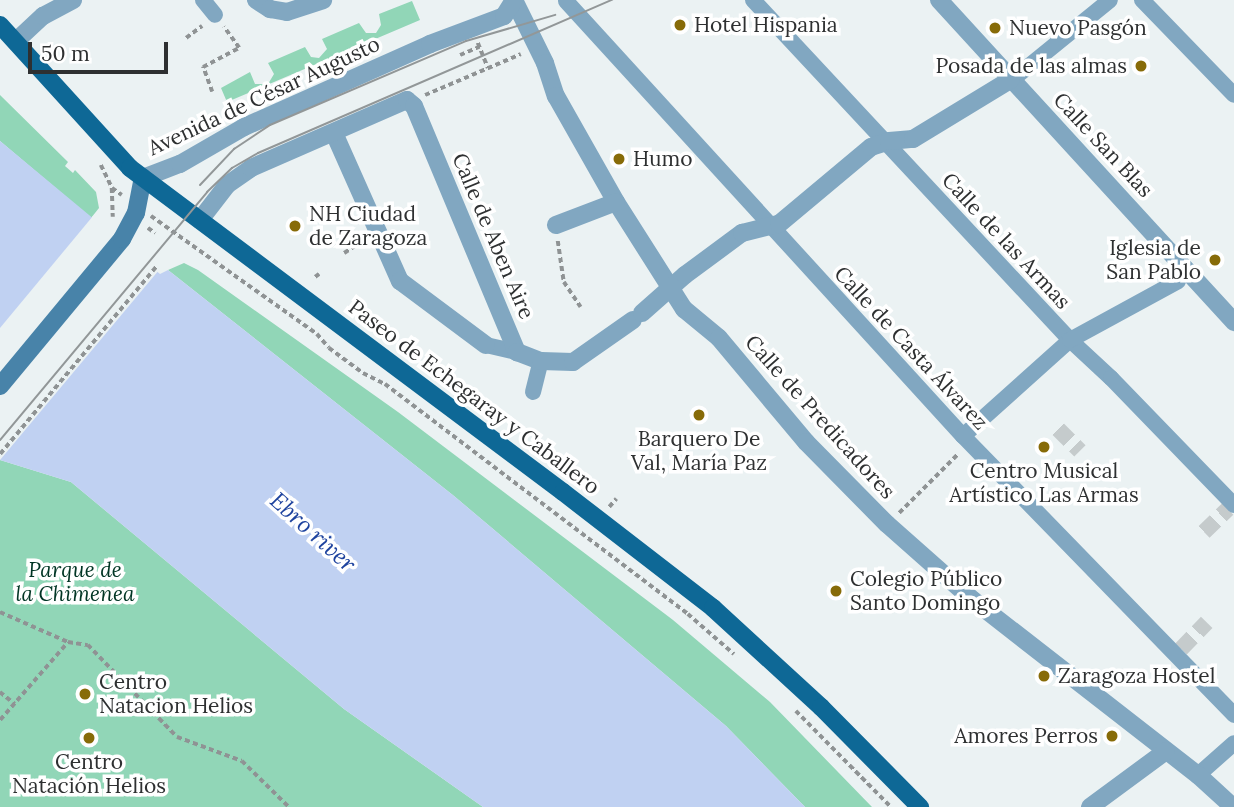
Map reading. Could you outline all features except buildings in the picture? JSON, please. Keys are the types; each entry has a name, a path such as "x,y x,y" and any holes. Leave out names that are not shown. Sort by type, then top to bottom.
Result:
{"main road":[{"name":"Paseo de Echegaray y Caballero","path":"0,25 107,144 143,178 713,608 821,706 920,807"},
{"path":"0,386 122,239 138,207 143,178"}],"street":[{"path":"16,41 47,13 73,0"},
{"path":"203,0 209,20"},
{"path":"256,0 270,9 287,12 323,0"},
{"name":"Avenida de César Augusto","path":"143,178 180,164 244,127 504,16 514,0"},
{"name":"Calle de Predicadores","path":"514,0 556,96 616,202 684,309 719,338 806,442 887,524 973,600 1198,775 1233,807"},
{"name":"Calle de las Armas","path":"753,0 1070,340 1111,378 1232,506"},
{"name":"Calle San Blas","path":"939,0 1014,77 1234,322"},
{"path":"884,142 913,139 1014,77 1110,0"},
{"path":"1142,0 1234,95"},
{"name":"Calle de Casta Álvarez","path":"566,1 967,440 1178,652 1234,715"},
{"path":"200,220 222,190 239,176 407,100 414,107"},
{"name":"Calle de Aben Aire","path":"414,107 517,352 541,360 573,362 637,316 742,233 779,224 871,147 884,142"},
{"path":"334,133 400,281 486,345 517,352"},
{"path":"556,225 616,202"},
{"path":"967,440 1070,340 1178,281"},
{"path":"533,392 541,360"},
{"path":"1198,775 1234,743"},
{"path":"1090,807 1166,751"}],"path":[{"path":"186,38 209,20 239,48 203,66 212,92"},
{"path":"471,28 488,68"},
{"path":"414,107 534,41"},
{"path":"460,55 479,47"},
{"name":"Paseo de Echegaray y Caballero","path":"111,222 115,206 112,188 317,334 329,348 363,373 385,384 688,614 738,658"},
{"path":"556,225 564,282 581,307"},
{"path":"148,228 155,233"},
{"path":"344,253 377,231"},
{"path":"0,454 156,267"},
{"path":"498,419 505,415"},
{"path":"887,524 967,440"},
{"path":"608,508 616,499"},
{"path":"0,612 68,642 88,645 177,737 242,761 289,807"},
{"path":"0,720 68,642"},
{"path":"0,692 15,704"},
{"path":"795,710 891,807"}],"green space":[{"path":"412,1 420,20 227,102 221,88 250,72 255,84 268,84 274,74 268,63 305,47 311,57 319,58 327,49 322,39 359,23 366,33 376,33 381,25 379,14"},
{"path":"0,95 68,162 65,166 73,173 75,170 96,192 99,208 91,218 0,141"},
{"path":"184,263 198,270 398,412 673,620 770,702 872,807 805,807 726,726 454,496 168,270"},
{"name":"Parque de la Chimenea","path":"0,460 71,482 344,709 483,807 0,807"}],"water":[{"name":"Ebro river","path":"0,141 160,274 168,270 454,496 726,726 805,807 483,807 344,709 71,482 0,460"}],"pier":[{"path":"93,216 159,270 0,460 0,328"}],"tunnel":[{"path":"1058,429 1080,451"},
{"path":"1204,532 1228,509"},
{"path":"1181,649 1207,622"}],"tram line":[{"path":"0,440 207,192 232,168 258,153 612,0"},
{"path":"200,185 234,149 270,125 466,41 555,15"}],"place":[{"name":"Hotel Hispania","path":"680,25"},
{"name":"Nuevo Pasgón","path":"995,28"},
{"name":"Posada de las almas","path":"1141,66"},
{"name":"Humo","path":"619,159"},
{"name":"NH Ciudad de Zaragoza","path":"295,226"},
{"name":"Iglesia de San Pablo","path":"1215,260"},
{"name":"Barquero De Val, María Paz","path":"699,415"},
{"name":"Centro Musical Artístico Las Armas","path":"1044,447"},
{"name":"Colegio Público Santo Domingo","path":"836,591"},
{"name":"Zaragoza Hostel","path":"1044,676"},
{"name":"Centro Natacion Helios","path":"85,694"},
{"name":"Amores Perros","path":"1112,736"},
{"name":"Centro Natación Helios","path":"89,738"}]}
